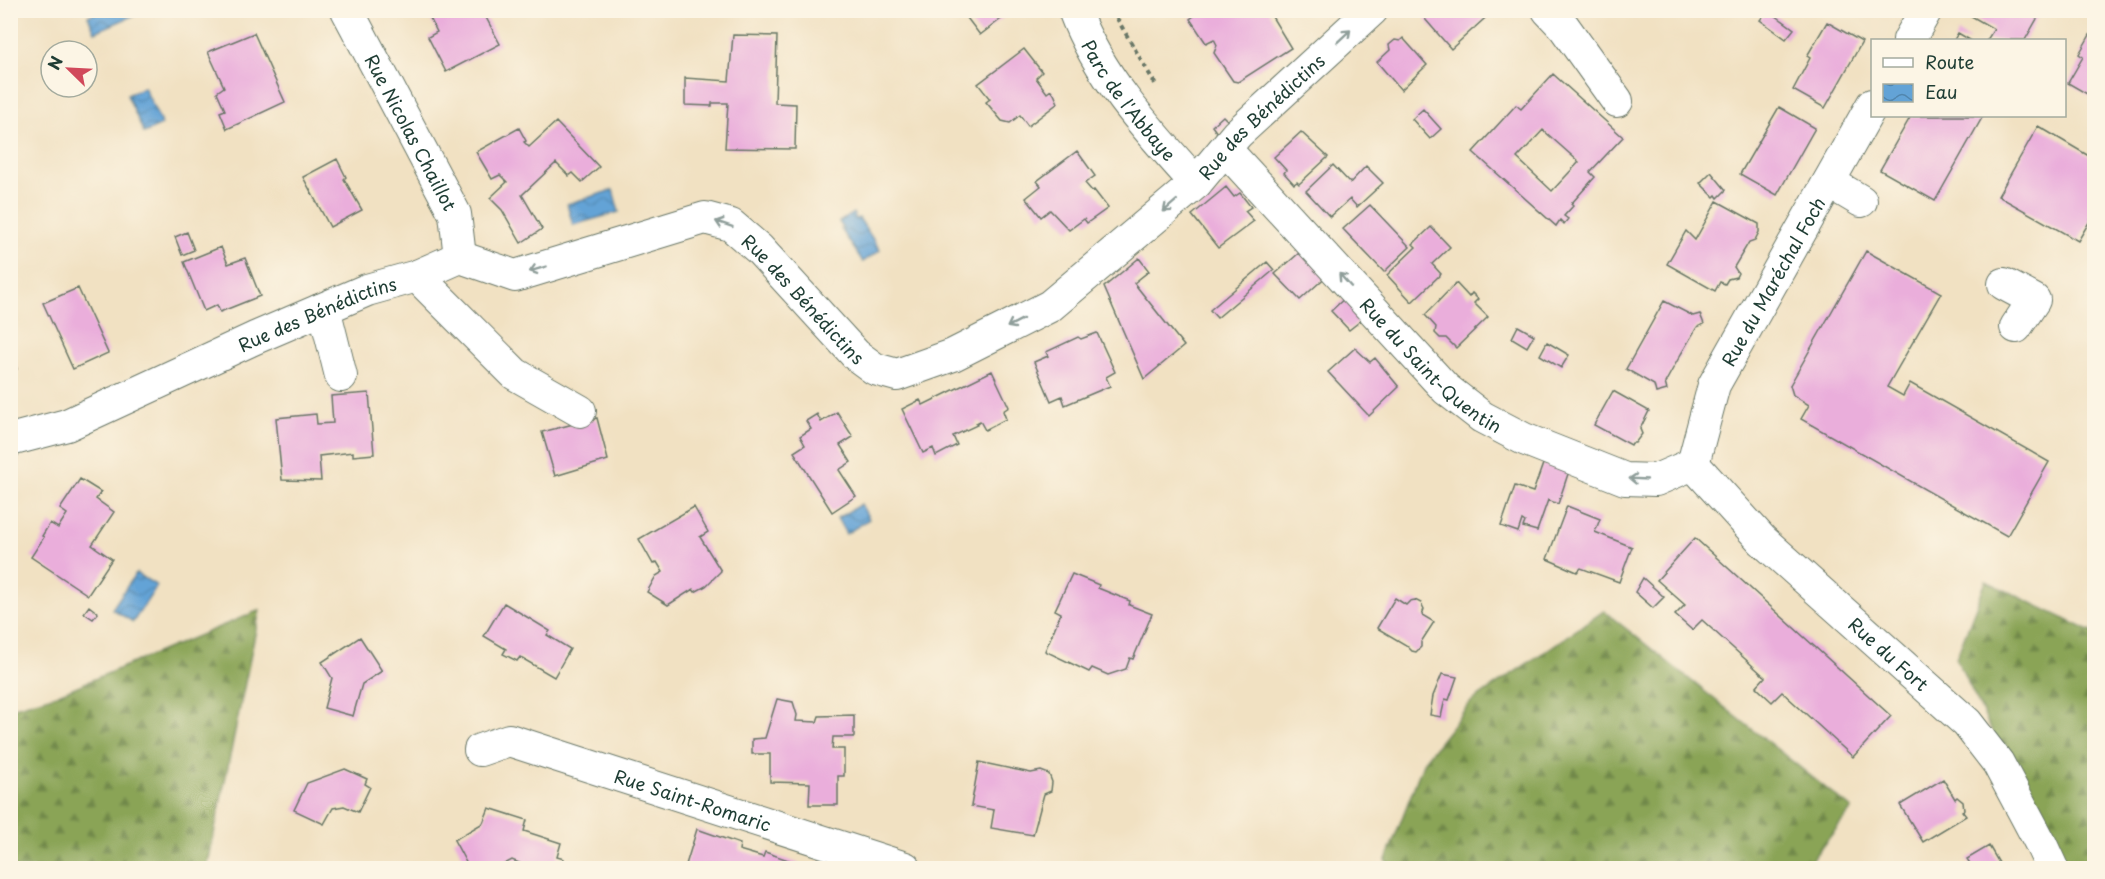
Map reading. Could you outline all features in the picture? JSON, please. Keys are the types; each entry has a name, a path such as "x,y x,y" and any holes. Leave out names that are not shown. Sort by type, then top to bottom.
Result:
{"street":[{"name":"Rue Nicolas Chaillot","path":"347,10 455,214 460,257"},
{"name":"Parc de l'Abbaye","path":"1074,10 1079,24 1112,84 1162,146 1196,183"},
{"name":"Rue des Bénédictins","path":"10,440 67,425 320,310 367,290 417,276 460,257 515,276 705,218 731,225 759,249 855,356 874,369 897,375 953,355 1050,306 1196,183 1226,150 1237,134 1371,10"},
{"path":"1548,10 1564,27 1617,101"},
{"path":"1910,39 1926,10"},
{"name":"Rue du Maréchal Foch","path":"1693,464 1714,385 1871,107"},
{"name":"Rue du Saint-Quentin","path":"1226,150 1446,390 1482,417 1524,438 1625,479 1656,480 1693,464"},
{"path":"1829,182 1861,201"},
{"path":"417,276 515,374 549,421"},
{"path":"2004,284 2034,300 2016,327"},
{"path":"320,310 327,320 341,376"},
{"path":"515,374 580,411"},
{"name":"Rue du Fort","path":"1693,464 1762,540 1967,723 1998,763 2052,868"},
{"name":"Rue Saint-Romaric","path":"480,750 509,740 905,868"}],"green space":[{"path":"1986,581 2094,633 2094,868 2059,868 1956,658"},
{"path":"260,610 207,868 11,868 11,708 56,695"},
{"path":"1604,611 1852,809 1805,868 1391,868 1386,860 1424,761 1471,702"}],"water":[{"path":"102,10 144,11 95,32 88,16"},
{"path":"144,87 162,125 144,133 127,95"},
{"path":"613,190 619,212 573,225 567,204"},
{"path":"853,213 856,219 859,218 880,250 863,262 841,229 843,228 839,222"},
{"path":"861,504 869,519 846,534 837,518"},
{"path":"136,573 157,586 133,622 112,609"}],"building":[{"path":"426,10 482,10 500,44 446,72 428,37 437,32"},
{"path":"961,10 1013,10 980,35"},
{"path":"1202,10 1268,10 1291,48 1238,82 1233,81 1214,53 1217,45 1214,39 1206,43 1190,19"},
{"path":"1434,10 1494,10 1451,49 1425,19"},
{"path":"1768,10 1794,29 1786,39 1760,20"},
{"path":"1867,10 1887,10 1877,16"},
{"path":"1968,10 2042,10 2026,39 1988,39 1994,29 1966,13"},
{"path":"1827,22 1862,42 1825,108 1793,90 1810,58 1807,56"},
{"path":"2094,28 2094,98 2068,83 2083,57 2079,54"},
{"path":"254,33 285,102 227,129 220,112 225,110 217,92 224,87 208,52"},
{"path":"1958,33 1968,39 1955,39"},
{"path":"733,35 777,36 775,103 796,104 795,149 725,148 728,103 712,103 712,106 685,105 685,78 729,81"},
{"path":"1403,38 1427,65 1401,90 1377,62 1390,50 1389,45"},
{"path":"1024,49 1042,72 1036,78 1047,93 1051,90 1058,103 1028,126 1020,115 1010,123 1002,121 986,102 990,99 978,84"},
{"path":"1553,74 1623,137 1590,172 1595,177 1571,204 1573,206 1564,216 1568,219 1564,224 1560,220 1556,226 1473,152 1516,105 1521,109","holes":["1543,130 1579,162 1552,191 1517,158"]},
{"path":"1779,107 1815,128 1777,195 1740,174"},
{"path":"1423,109 1441,129 1430,139 1412,119"},
{"path":"1223,116 1229,122 1217,133 1212,126"},
{"path":"1910,117 1982,117 1935,201 1880,170"},
{"path":"556,122 599,167 582,182 573,173 569,176 556,163 522,195 542,229 521,243 502,210 490,198 507,182 500,175 492,179 476,152 519,128 526,141 524,142 529,147"},
{"path":"2038,126 2094,159 2094,214 2078,241 1998,196"},
{"path":"1301,132 1328,157 1299,184 1297,182 1294,184 1284,173 1286,170 1274,157"},
{"path":"1077,151 1095,176 1085,183 1092,191 1094,190 1108,208 1087,223 1084,219 1069,230 1050,210 1041,217 1026,198 1041,186 1037,181"},
{"path":"337,159 346,177 344,179 362,210 330,227 303,177"},
{"path":"1333,165 1350,183 1366,166 1383,183 1357,207 1350,199 1330,217 1306,191"},
{"path":"1711,172 1726,190 1718,198 1700,183"},
{"path":"1226,187 1234,197 1240,193 1251,207 1245,211 1254,221 1218,248 1192,215"},
{"path":"1717,201 1759,224 1759,232 1755,240 1749,242 1734,267 1738,273 1736,277 1728,279 1725,284 1720,282 1715,291 1667,264 1686,231 1695,240"},
{"path":"1370,205 1410,247 1384,272 1343,229"},
{"path":"1431,227 1450,247 1432,264 1441,274 1412,302 1387,275 1416,247 1413,244"},
{"path":"187,232 194,250 182,255 175,237"},
{"path":"221,247 228,264 245,258 260,296 220,312 217,305 204,311 184,262"},
{"path":"1306,247 1330,273 1300,300 1275,274"},
{"path":"1866,251 1941,293 1887,387 1903,396 1910,383 2049,462 2007,536 1801,419 1809,405 1793,395 1790,385"},
{"path":"1139,258 1149,271 1134,283 1184,346 1144,379 1104,287"},
{"path":"1267,262 1274,270 1217,318 1210,310"},
{"path":"1456,283 1469,297 1472,293 1478,299 1474,303 1488,317 1456,348 1446,338 1440,338 1435,333 1436,327 1425,315"},
{"path":"78,288 108,353 73,369 43,303"},
{"path":"1349,294 1368,315 1349,330 1331,311"},
{"path":"1664,301 1693,316 1700,314 1704,324 1697,327 1681,354 1665,383 1667,390 1656,393 1654,385 1626,369"},
{"path":"1518,326 1534,335 1527,347 1512,338"},
{"path":"1097,333 1115,372 1106,377 1110,386 1065,405 1062,396 1051,401 1034,362 1048,356 1046,352 1078,337 1081,339"},
{"path":"1547,342 1569,355 1561,368 1540,355"},
{"path":"10,348 17,369 10,371"},
{"path":"1355,348 1370,362 1375,358 1399,387 1369,416 1328,372"},
{"path":"992,371 1009,407 1003,411 1006,419 985,430 980,421 976,423 977,425 953,436 957,445 936,456 933,448 923,453 902,409 920,400 923,405"},
{"path":"1613,391 1649,411 1640,429 1642,434 1631,445 1594,425"},
{"path":"369,393 374,454 353,456 353,452 319,456 321,481 282,480 276,418 316,414 317,424 333,423 331,396"},
{"path":"837,412 853,437 840,445 851,462 839,470 856,496 832,512 794,452 805,445 800,436 811,429 806,421 817,414 821,422"},
{"path":"597,418 608,460 555,476 542,432"},
{"path":"1543,464 1569,471 1558,504 1548,500 1537,531 1523,527 1525,522 1522,520 1518,532 1501,526 1515,486 1533,492"},
{"path":"80,479 101,492 96,499 114,512 92,545 112,559 88,595 31,557 50,523 58,528 67,514 60,509"},
{"path":"1567,506 1600,519 1595,532 1632,547 1619,582 1581,568 1577,572 1547,559"},
{"path":"694,507 708,532 700,537 721,571 706,586 695,592 693,589 668,605 647,592 656,576 663,572 657,562 653,564 639,539"},
{"path":"1695,538 1891,716 1853,757 1782,692 1772,702 1756,687 1765,677 1702,620 1692,630 1675,615 1685,605 1657,580"},
{"path":"1072,574 1130,601 1129,605 1152,614 1133,659 1130,658 1126,669 1108,675 1092,668 1089,672 1045,651 1061,613 1055,610"},
{"path":"1643,578 1664,597 1653,608 1635,592"},
{"path":"1395,598 1406,605 1415,600 1421,603 1424,609 1422,615 1434,622 1416,652 1377,628"},
{"path":"504,603 550,631 547,635 570,649 554,677 520,657 517,661 503,654 506,649 484,636"},
{"path":"89,606 98,613 93,619 84,613"},
{"path":"360,637 382,671 362,684 353,716 324,708 332,678 322,662"},
{"path":"1442,674 1457,677 1449,700 1445,699 1441,717 1430,715 1433,696"},
{"path":"777,699 793,702 797,715 796,721 817,722 819,716 854,715 854,737 833,737 832,749 844,749 844,776 838,776 838,805 809,805 810,783 770,782 770,754 752,754 752,739 765,738"},
{"path":"979,762 1031,773 1041,771 1049,774 1052,782 1051,791 1044,794 1033,835 991,828 994,810 971,806"},
{"path":"345,769 367,779 365,784 370,787 358,812 344,806 333,808 324,824 294,810 307,783"},
{"path":"1943,779 1955,799 1957,797 1963,802 1964,810 1962,811 1966,816 1923,842 1900,805"},
{"path":"489,808 527,820 524,831 561,843 557,857 564,859 560,868 525,868 522,864 512,860 497,868 469,868 454,840 483,823"},
{"path":"697,829 740,844 739,850 763,857 765,852 800,864 802,868 685,868"},
{"path":"1989,846 2002,868 1973,868 1967,859"},
{"path":"820,861 841,868 817,868"}]}
